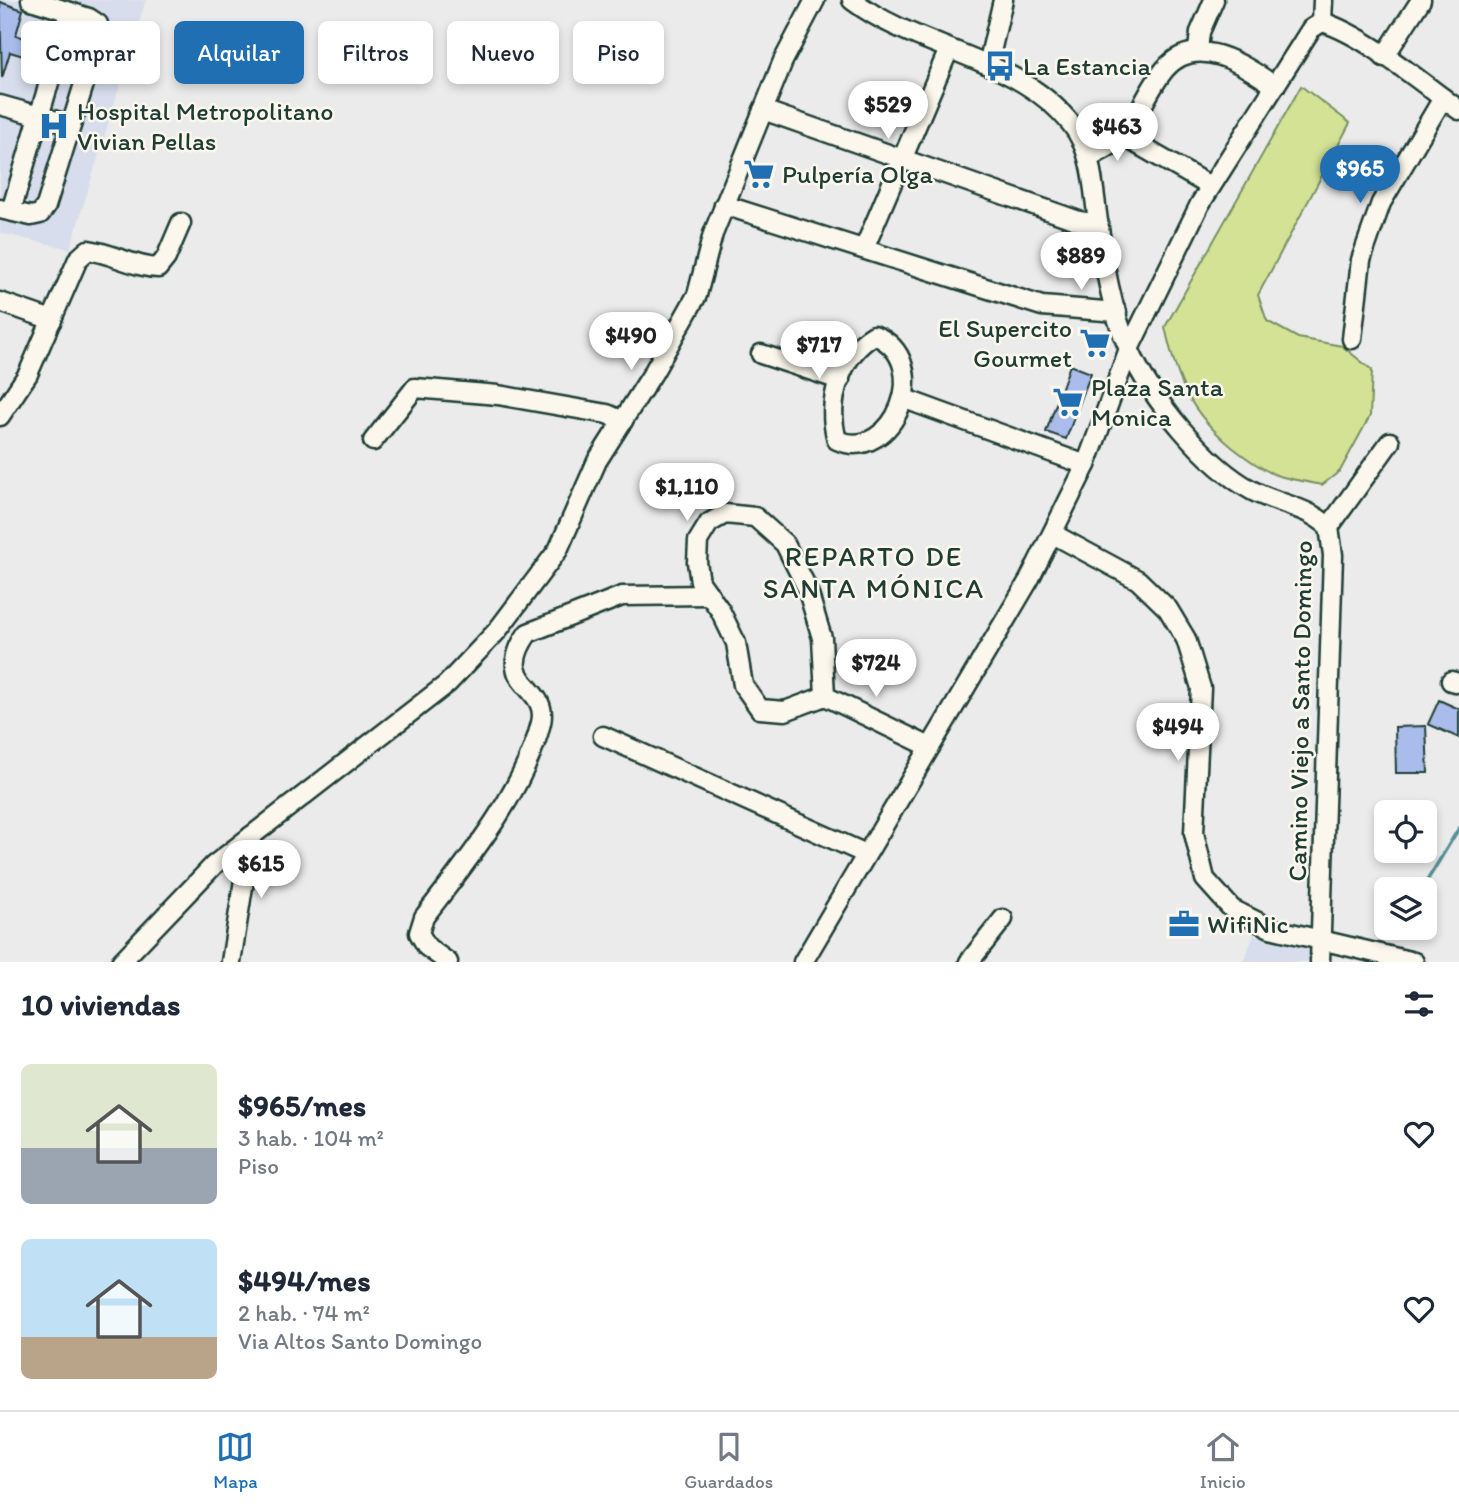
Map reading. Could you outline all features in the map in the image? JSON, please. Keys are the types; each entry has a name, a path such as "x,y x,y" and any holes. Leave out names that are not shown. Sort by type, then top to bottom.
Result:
{"street":[{"path":"31,0 50,3 98,24 99,36 40,214 6,210 39,116 69,12"},
{"path":"121,962 214,866 447,684 497,631 558,550 597,461 697,295 713,234 724,205 783,61 815,0"},
{"path":"852,0 894,25 988,65 1044,96 1072,126 1089,158 1123,136 1165,69 1180,56 1198,50 1245,66 1275,86"},
{"path":"988,65 1003,0"},
{"path":"1198,50 1200,32 1214,0"},
{"path":"1322,22 1324,0"},
{"path":"1384,57 1421,0"},
{"path":"803,962 1053,534 1086,464 1129,349 1210,186 1311,29 1322,22 1335,26 1459,110"},
{"path":"864,249 949,49"},
{"path":"1352,339 1361,260 1381,203 1443,98"},
{"path":"0,105 71,125"},
{"path":"763,110 1079,221 1098,224"},
{"path":"1123,136 1210,186"},
{"name":"Camino Viejo a Santo Domingo","path":"1089,158 1098,224 1117,312 1129,349 1180,426 1218,466 1254,491 1300,507 1329,527 1333,555 1320,962"},
{"path":"724,205 1042,306 1117,312"},
{"path":"0,416 28,374 78,259 88,250 144,267 158,268 166,258 181,223"},
{"path":"0,302 52,320"},
{"path":"874,335 889,341 899,354 905,399 891,424 867,442 851,446 837,440 833,426 835,393 859,344 874,335"},
{"path":"761,354 840,380"},
{"path":"373,441 415,388 498,394 607,414 623,421"},
{"path":"905,399 1086,464"},
{"path":"1329,527 1390,442"},
{"path":"825,696 822,638 807,588 785,544 755,517 725,514 709,523 698,541 700,582 736,643 743,684 760,709 785,712 825,696 930,747"},
{"path":"1053,534 1138,580 1168,609 1186,639 1201,688 1194,833 1205,879 1231,909 1270,928 1414,962"},
{"path":"448,962 427,947 419,933 424,917 524,772 541,722 542,708 516,674 516,656 528,633 622,596 710,595"},
{"path":"603,736 866,854"},
{"path":"231,962 251,836"},
{"path":"969,962 1003,919"}],"shaded area":[{"name":"Hospital Metropolitano Vivian Pellas","path":"0,0 146,0 140,21 21,21 21,84 120,84 70,249 0,233"},
{"path":"1254,935 1311,949 1310,962 1243,962"}],"green space":[{"path":"1301,86 1350,123 1258,295 1267,321 1298,338 1342,346 1372,370 1370,416 1340,471 1322,485 1273,474 1255,464 1217,434 1187,394 1174,363 1165,327"}],"building":[{"path":"0,2 23,10 16,35 21,37 21,55 10,52 2,78"},
{"name":"Plaza Santa Monica","path":"1070,365 1091,373 1066,439 1046,432"},
{"path":"1439,700 1459,709 1459,738 1428,724"},
{"path":"1426,726 1428,773 1396,773 1395,727"}],"waterway":[{"path":"1429,877 1459,828"}],"place":[{"name":"La Estancia","path":"1000,66"},
{"name":"Hospital Metropolitano Vivian Pellas","path":"54,126"},
{"name":"Pulpería Olga","path":"759,174"},
{"name":"El Supercito Gourmet","path":"1095,343"},
{"name":"Plaza Santa Monica","path":"1068,402"},
{"name":"WifiNic","path":"1184,924"}],"district":[{"name":"REPARTO DE SANTA MÓNICA","path":"874,572"}]}
